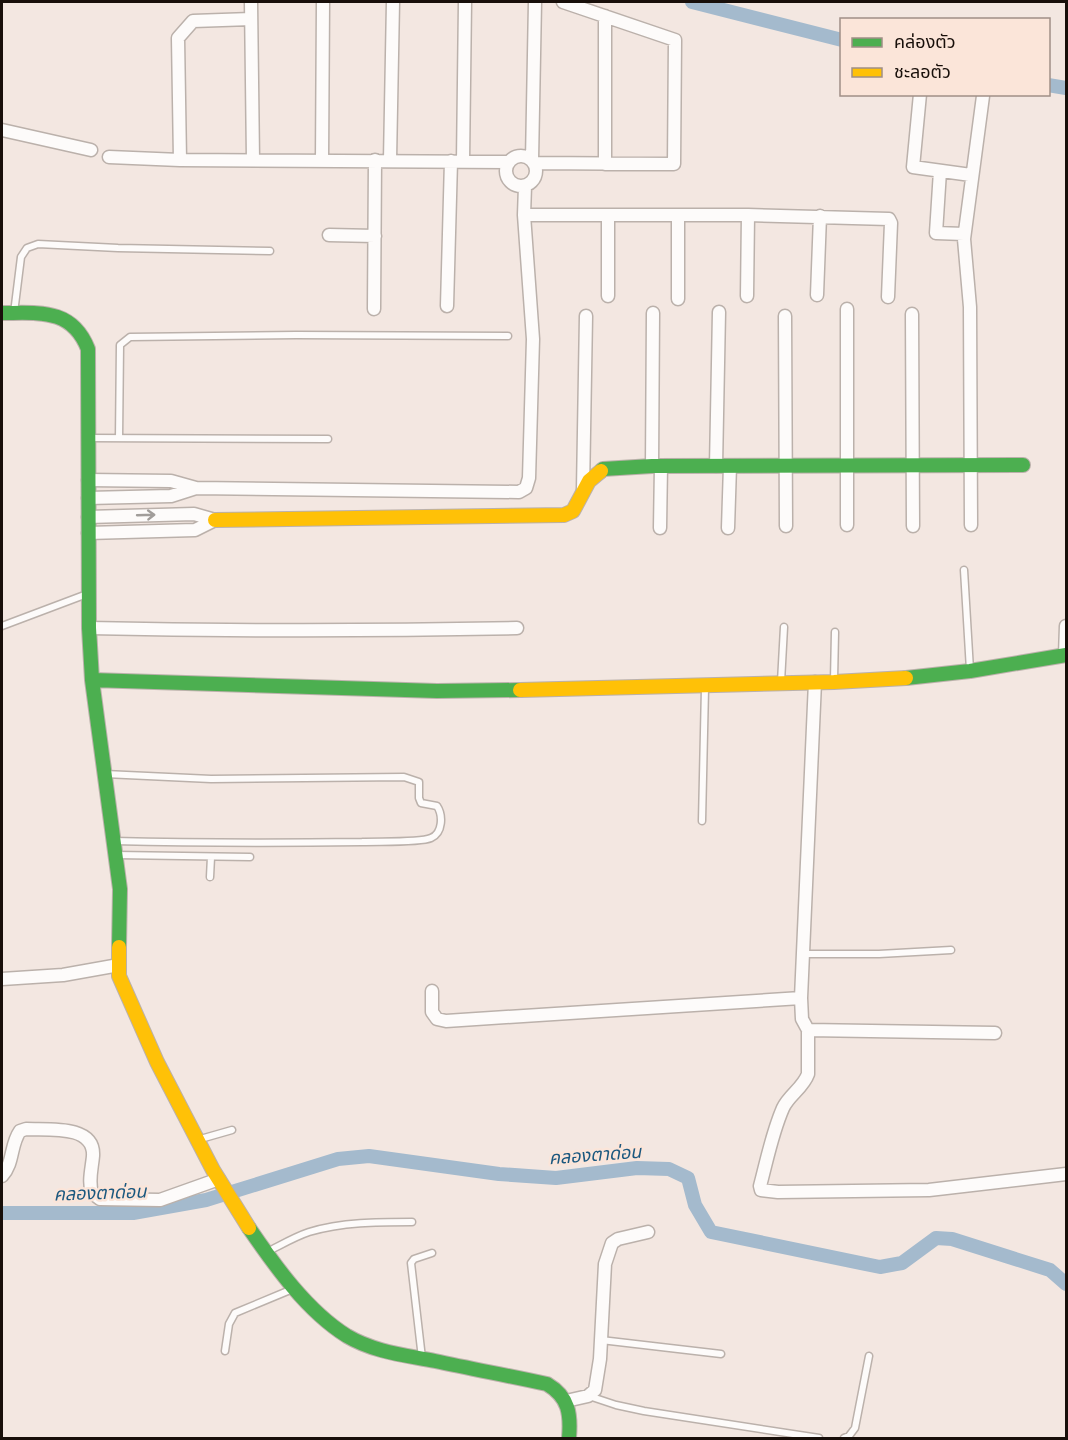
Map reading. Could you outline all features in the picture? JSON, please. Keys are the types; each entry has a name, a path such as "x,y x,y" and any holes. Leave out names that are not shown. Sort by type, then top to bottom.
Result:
{"street":[{"path":"251,2 253,160"},
{"path":"322,160 323,2"},
{"path":"390,160 393,2"},
{"path":"447,306 465,2"},
{"path":"508,162 506,172 510,182 520,187 530,184 536,175 533,162 535,2"},
{"path":"109,157 180,160 508,162 522,155 533,162 674,164 675,40 563,2"},
{"path":"604,164 605,16"},
{"path":"180,160 178,38 193,21 251,19"},
{"path":"920,96 913,167 971,175"},
{"path":"971,525 970,307 964,234 983,96"},
{"path":"2,130 91,150"},
{"path":"374,309 375,160"},
{"path":"939,171 936,233 964,234"},
{"path":"88,480 171,481 196,488 519,492 526,488 529,478 533,339 524,215 525,186"},
{"path":"524,215 748,215 889,219 891,223 888,297"},
{"path":"608,215 608,296"},
{"path":"678,215 678,299"},
{"path":"747,296 748,215"},
{"path":"818,295 820,216"},
{"path":"329,235 375,236"},
{"path":"847,309 847,525"},
{"path":"719,312 723,466 728,528"},
{"path":"8,313 56,316 77,326 85,336 88,349 89,628 92,680 120,889 119,964 123,988 164,1079 236,1210 295,1288 326,1320 344,1334 361,1343 388,1352 547,1383 558,1389 566,1401 570,1417 569,1438"},
{"path":"653,313 656,466 660,528"},
{"path":"912,314 913,526"},
{"path":"583,490 586,316"},
{"path":"785,316 786,526"},
{"path":"88,517 194,514 215,520 564,515 573,511 588,481 603,469 656,466 786,468 1023,465"},
{"path":"88,498 171,496 196,488"},
{"path":"88,534 195,531 215,520"},
{"path":"92,680 437,691 608,689 834,682 970,671 1066,655 1066,626"},
{"path":"89,628 375,631 518,627"},
{"path":"815,682 801,998 802,1019 808,1030 808,1074 806,1081 790,1096 777,1123 761,1190 765,1192 929,1190 1066,1174"},
{"path":"2,979 63,975 119,964"},
{"path":"432,991 432,1012 437,1020 446,1021 801,998"},
{"path":"808,1030 995,1033"},
{"path":"2,1176 11,1162 16,1137 20,1131 26,1129 78,1133 88,1141 93,1152 90,1187 92,1193 100,1199 160,1200 220,1183"},
{"path":"566,1401 588,1396 595,1390 608,1250 618,1239 648,1232"}],"lane":[{"path":"8,313 21,257 27,248 38,244 270,251"},
{"path":"119,438 120,345 130,337 508,336"},
{"path":"88,438 328,439"},
{"path":"964,570 970,671"},
{"path":"2,626 88,593"},
{"path":"781,683 784,627"},
{"path":"834,682 835,632"},
{"path":"702,821 705,685"},
{"path":"104,774 211,779 404,777 419,782 418,798 421,803 437,806 441,812 441,824 436,834 431,838 409,841 280,843 114,841"},
{"path":"116,855 250,857"},
{"path":"210,877 211,857"},
{"path":"803,954 879,954 951,950"},
{"path":"196,1140 232,1130"},
{"path":"66,1195 79,1196 92,1193"},
{"path":"267,1253 311,1231 360,1224 412,1222"},
{"path":"422,1358 411,1263 414,1259 432,1253"},
{"path":"225,1351 229,1324 236,1313 295,1288"},
{"path":"601,1340 721,1354"},
{"path":"844,1438 849,1436 855,1428 869,1356"},
{"path":"588,1396 644,1411 819,1438"}],"waterway":[{"path":"692,2 840,39"},
{"path":"1050,85 1066,88"},
{"name":"คลองตาด่อน","path":"2,1213 133,1213 206,1200 338,1159 369,1156 499,1174 556,1178 637,1168 669,1169 688,1178 695,1205 711,1232 880,1267 902,1263 936,1238 952,1239 1050,1270 1066,1284"}],"traffic: fast":[{"path":"2,313 41,314 64,320 73,326 88,349 89,628 92,680 120,889 119,947"},
{"path":"601,471 652,466 1023,465"},
{"path":"906,678 970,671 1066,655"},
{"path":"92,680 437,691 520,690"},
{"path":"249,1228 305,1301 332,1326 347,1336 368,1346 390,1352 547,1384 560,1395 567,1407 570,1421 569,1438"}],"traffic: slow":[{"path":"215,520 564,515 573,511 589,481 601,471"},
{"path":"520,690 906,678"},
{"path":"119,947 119,976 157,1062 213,1170 249,1228"}]}
